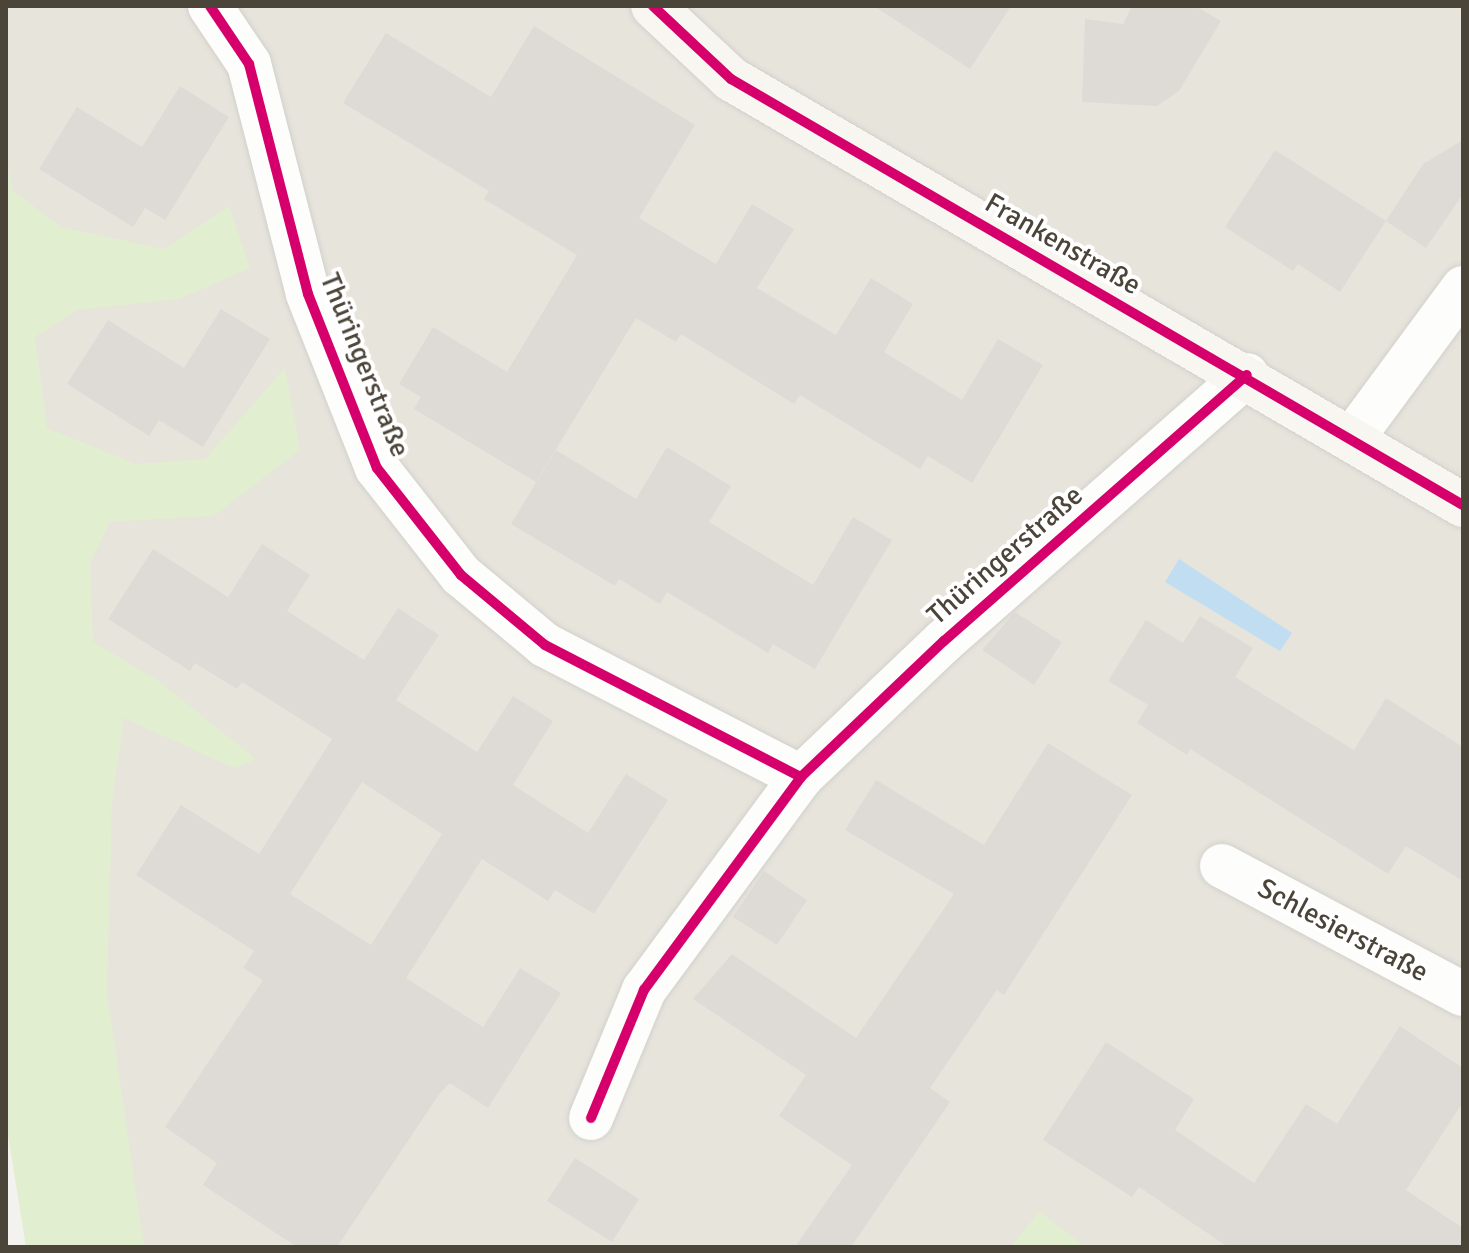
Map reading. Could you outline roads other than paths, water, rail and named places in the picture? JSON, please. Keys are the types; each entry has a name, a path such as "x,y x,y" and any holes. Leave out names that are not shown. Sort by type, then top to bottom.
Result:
{"street":[{"name":"Thüringerstraße","path":"210,6 249,64 308,294 387,480 461,575 545,645 801,777"},
{"name":"Frankenstraße","path":"653,6 731,79 1354,436 1463,505"},
{"path":"1354,436 1463,288"},
{"name":"Thüringerstraße","path":"591,1118 644,990 801,777 944,641 1247,375"},
{"name":"Schlesierstraße","path":"1222,866 1463,994"}],"water":[{"path":"1179,559 1292,633 1280,651 1165,582"}]}
